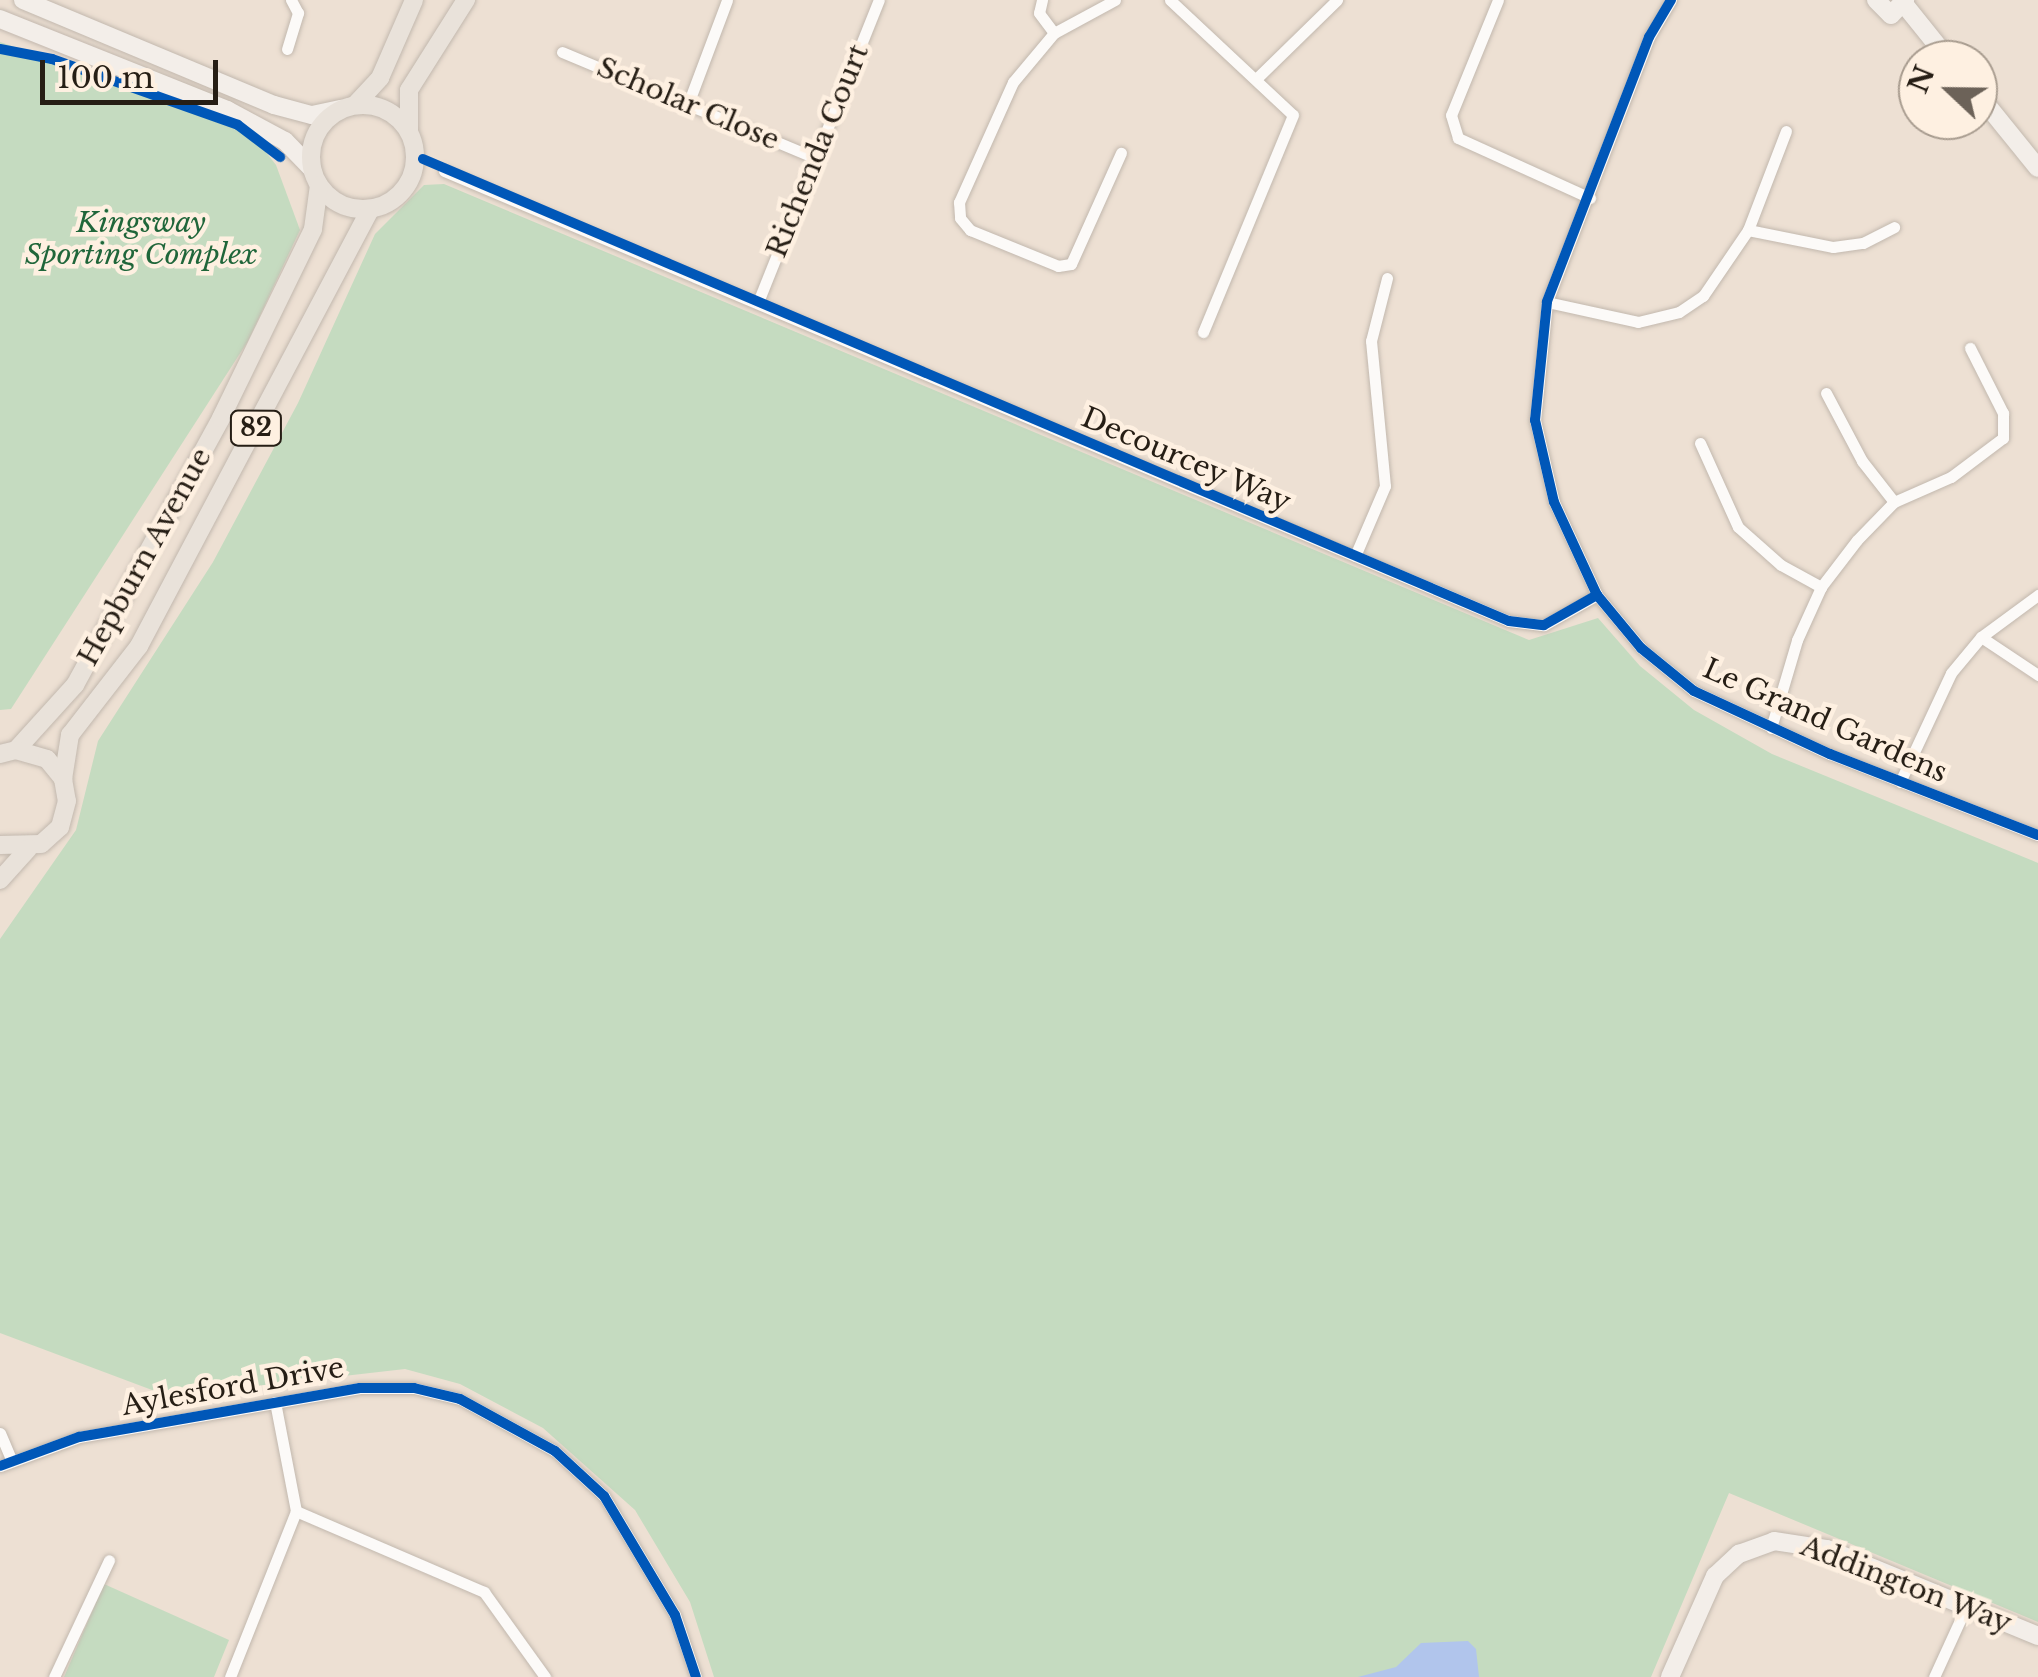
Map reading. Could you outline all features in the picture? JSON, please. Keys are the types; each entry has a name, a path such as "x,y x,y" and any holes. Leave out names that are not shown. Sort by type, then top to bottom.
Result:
{"main road":[{"name":"82","path":"316,177 319,129 380,78 414,0"},
{"name":"82","path":"370,209 405,189 415,168 409,130 409,90 466,0"},
{"path":"348,107 386,109 409,130"},
{"path":"316,177 341,204 370,209"},
{"name":"Hepburn Avenue","path":"8,752 75,686 214,431 314,229 316,177"},
{"name":"Hepburn Avenue","path":"63,779 70,735 139,646 370,209"},
{"name":"82","path":"0,880 28,848 60,827 68,801 63,779 47,759 8,752"},
{"path":"0,845 28,848"}],"street":[{"path":"23,0 274,105 312,115 348,107"},
{"path":"287,49 298,14 291,0"},
{"path":"688,104 728,0"},
{"name":"Richenda Court","path":"758,302 879,0"},
{"path":"1042,0 1039,13 1054,33"},
{"path":"1115,0 1054,33 1013,82 959,202 960,218 970,230 1058,266 1072,264 1121,153"},
{"path":"1170,0 1293,115 1203,332"},
{"path":"1257,78 1337,0"},
{"path":"1498,0 1451,116 1458,138 1590,198"},
{"name":"Le Grand Gardens","path":"1671,0 1648,37 1590,198 1547,302 1535,420 1554,502 1597,595 1641,648 1694,692 1900,782 2038,835"},
{"path":"1876,0 1882,12 1902,6 1930,40"},
{"path":"0,19 227,110 285,141 316,177"},
{"name":"Scholar Close","path":"562,52 814,157"},
{"path":"1998,119 2038,168"},
{"path":"1547,302 1638,322 1679,312 1703,296 1748,230 1786,131"},
{"name":"Decourcey Way","path":"444,171 1510,621 1544,625 1597,595"},
{"path":"1748,230 1833,247 1863,243 1894,227"},
{"path":"1355,556 1385,486 1371,341 1387,278"},
{"path":"1771,728 1797,640 1821,587 1894,502 1951,476 2003,438 2003,413 1970,348"},
{"path":"1826,393 1862,462 1894,502"},
{"path":"1700,443 1738,527 1781,565 1821,587"},
{"path":"1900,782 1951,674 1982,637 2038,595"},
{"path":"1982,637 2038,675"},
{"name":"Aylesford Drive","path":"6,1463 79,1437 360,1388 414,1388 460,1399 555,1450 604,1496 637,1542 675,1614 696,1677"},
{"path":"230,1677 296,1511 276,1402"},
{"path":"0,1433 6,1463"},
{"path":"296,1511 484,1592 545,1677"},
{"name":"Addington Way","path":"1670,1677 1715,1576 1739,1554 1774,1541 1826,1549 2038,1645"},
{"name":"Addington Way","path":"1678,1677 1720,1582 1746,1559 1771,1550 1808,1550 2038,1636"},
{"path":"54,1677 109,1560"},
{"path":"1934,1677 1964,1610"}],"green space":[{"name":"Kingsway Sporting Complex","path":"0,42 244,124 276,165 300,230 248,341 11,709 0,710"},
{"path":"444,184 1529,640 1598,618 1640,666 1694,710 1772,754 2038,863 2038,1622 1729,1493 1651,1677 714,1677 690,1602 635,1510 543,1428 460,1384 405,1369 168,1396 0,1333 0,939 76,830 98,741 213,562 298,403 375,234 424,185"},
{"path":"104,1584 229,1640 214,1677 64,1677"}],"water":[{"path":"1468,1641 1476,1649 1479,1677 1358,1677 1396,1667 1421,1643"}],"cycle path":[{"path":"1671,0 1649,37 1547,302 1535,420 1554,502 1597,595 1641,648 1694,691 1830,754 2038,835"},
{"path":"0,49 52,59 238,125 280,157"},
{"path":"423,159 1509,621 1544,625 1597,595"},
{"path":"0,1466 79,1437 360,1388 414,1388 460,1399 555,1451 604,1496 675,1615 696,1677"}]}
